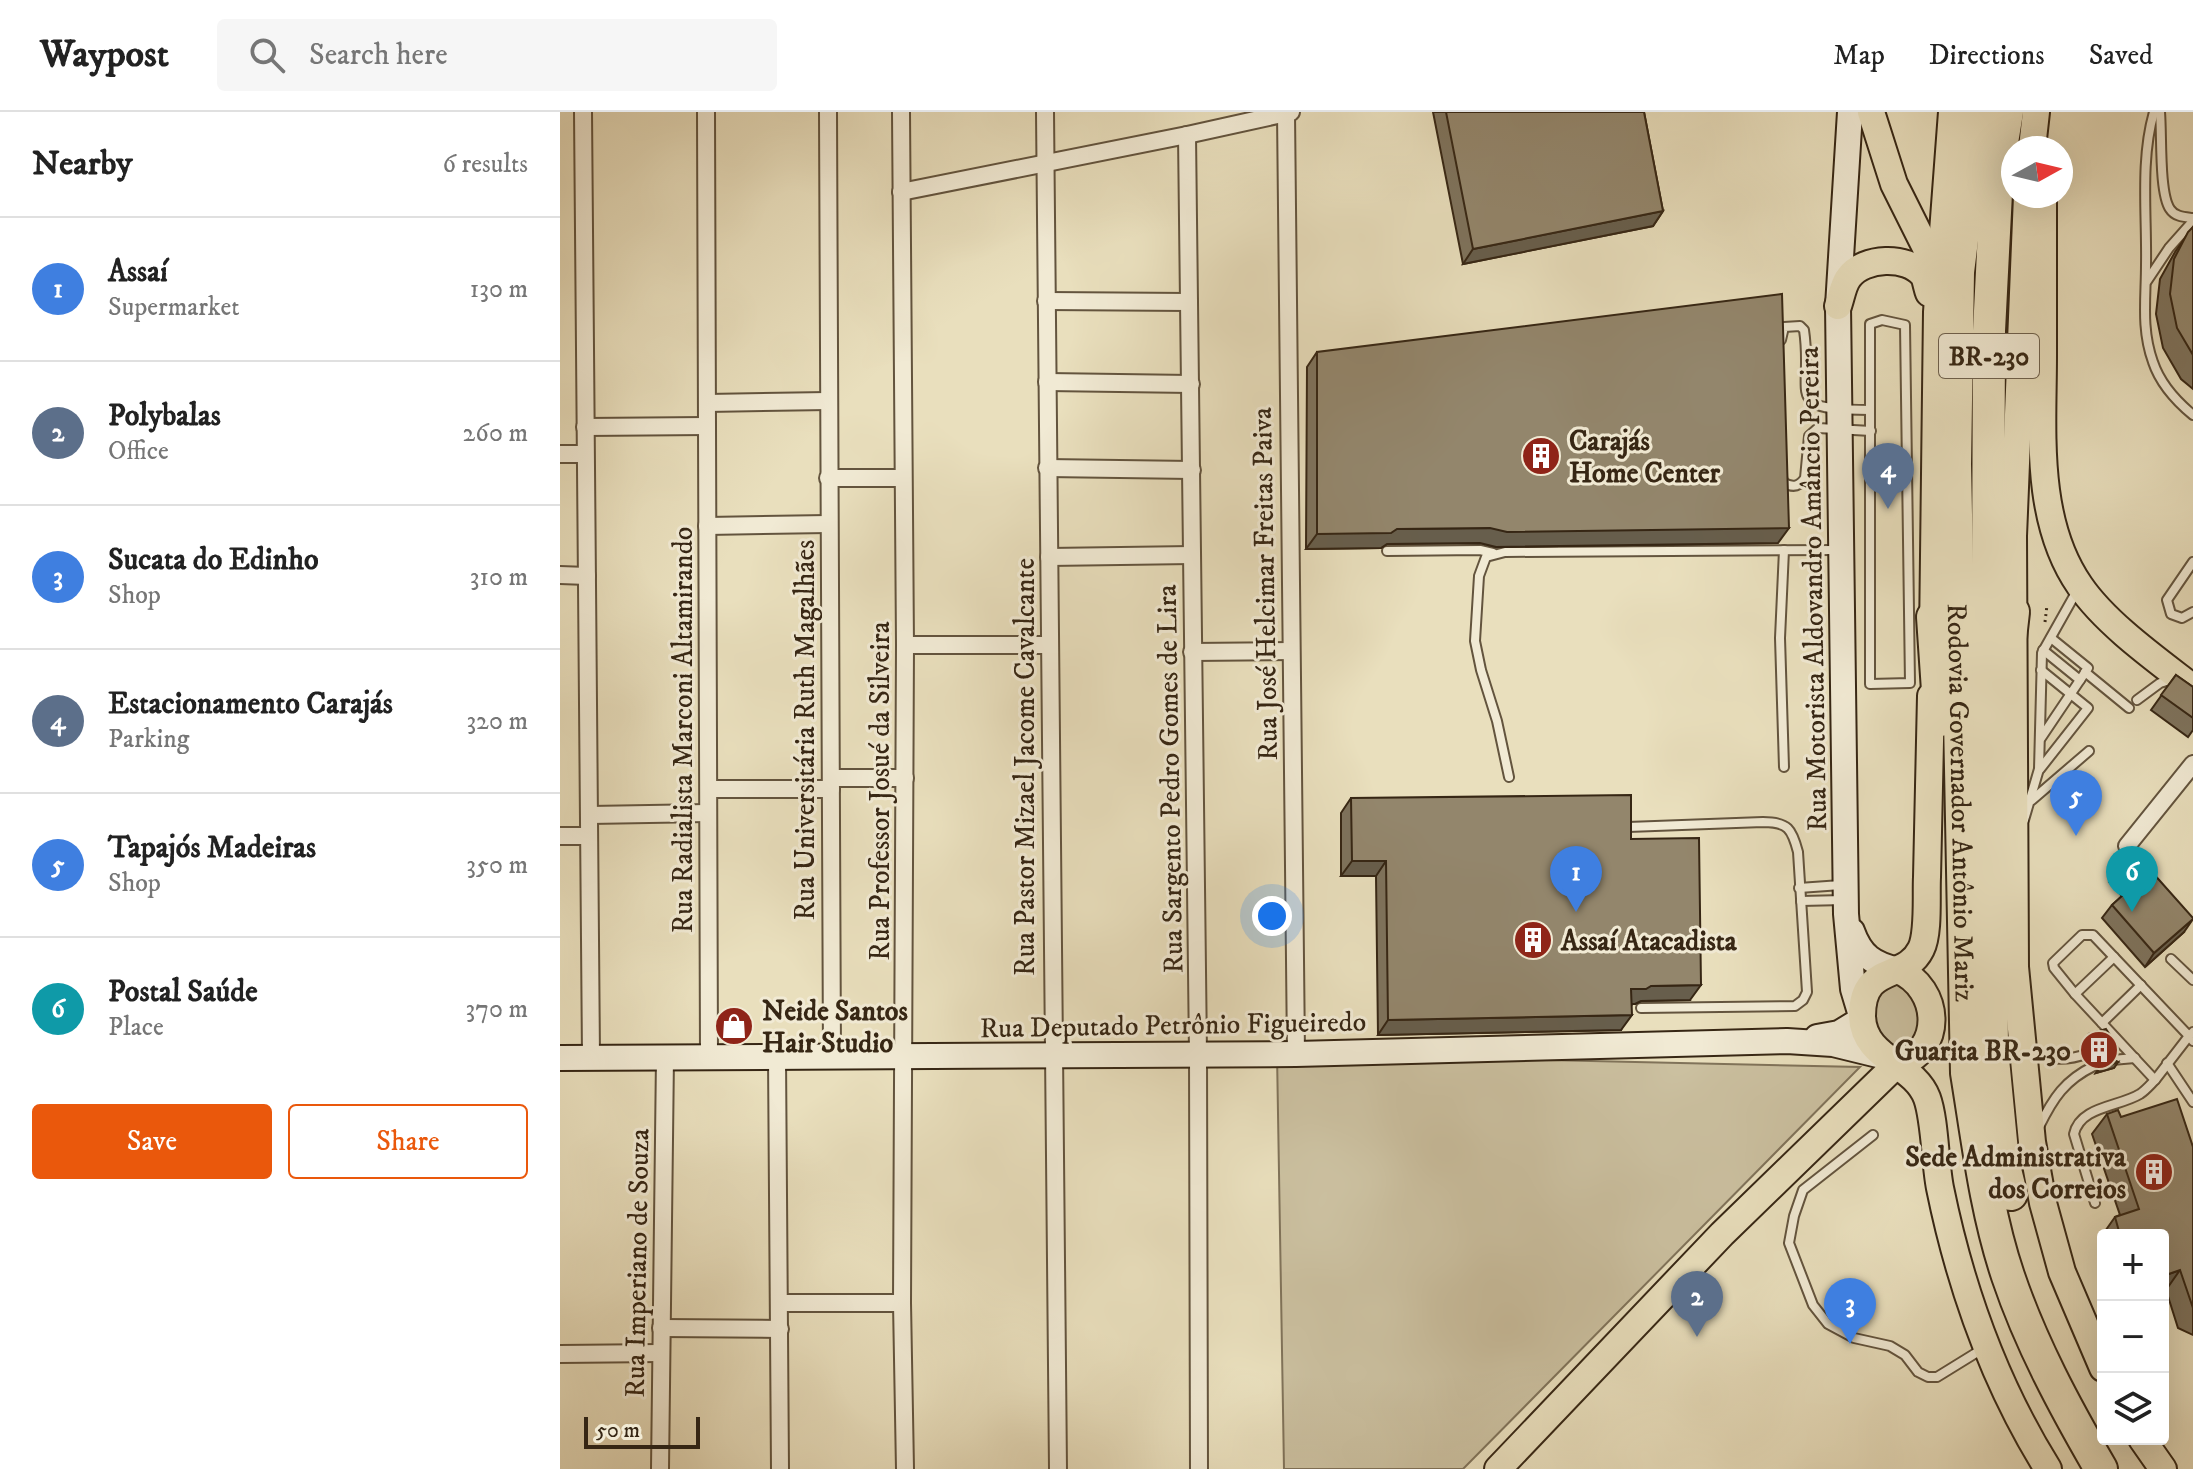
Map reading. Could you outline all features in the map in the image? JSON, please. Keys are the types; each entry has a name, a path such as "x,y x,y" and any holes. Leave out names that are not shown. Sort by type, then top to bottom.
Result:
{"highway":[{"name":"Rodovia Governador Antônio Mariz","path":"1978,112 1958,272 1955,419 1963,918 1980,1073 2030,1269 2072,1380 2097,1425"},
{"name":"Rodovia Governador Antônio Mariz","path":"2007,112 1997,173 1989,331 1990,897 1980,1073 1982,1171 2008,1275 2054,1388 2101,1469"},
{"path":"1990,897 2005,681 2013,612"},
{"path":"1933,617 1945,795 1963,918"},
{"name":"Rodovia Governador Antônio Mariz","path":"2108,1445 2122,1469"}],"main road":[{"path":"1868,112 1894,184 1926,248 1937,312"},
{"path":"1937,312 1952,112"},
{"path":"2033,136 2036,112"},
{"path":"2043,112 2043,136"},
{"name":"BR-230","path":"2013,612 2013,536 2027,208"},
{"path":"2043,208 2043,452 2046,488 2061,546 2080,586 2114,623 2186,683"},
{"path":"1838,306 1848,277 1862,266 1881,261 1903,263 1922,274 1937,312"},
{"name":"BR-230","path":"1933,617 1937,312"},
{"path":"2013,612 2015,967 2032,1142 2043,1203 2062,1272 2097,1354"},
{"path":"1933,617 1926,905 1922,947 1915,959 1898,970 1879,975 1871,984 1862,1019 1870,1041 1889,1060 1910,1073 1928,1099 1940,1187 1965,1283 1987,1347 2014,1407 2048,1469"},
{"path":"1498,1469 1889,1060 1911,1061 1916,1055 1931,1031 1930,1008 1918,982 1898,970"},
{"path":"2146,1445 2163,1469"}],"street":[{"path":"583,112 591,1057"},
{"name":"Rua Radialista Marconi Altamirando","path":"706,112 709,1057"},
{"name":"Rua Universitária Ruth Magalhães","path":"828,112 832,1058"},
{"name":"Rua Professor Josué da Silveira","path":"901,112 905,645 902,1303 905,1469"},
{"name":"Rua Pastor Mizael Jacome Cavalcante","path":"1045,112 1058,1469"},
{"name":"Rua Motorista Aldovandro Amâncio Pereira","path":"1850,112 1838,306 1846,900 1853,989 1862,1019"},
{"name":"Rua Motorista Aldovandro Amâncio Pereira","path":"1842,263 1868,112"},
{"path":"901,192 1289,113"},
{"name":"Rua José Helcimar Freitas Paiva","path":"1289,113 1296,1054"},
{"name":"Rua Sargento Pedro Gomes de Lira","path":"1187,135 1198,1054 1199,1469"},
{"path":"1046,301 1189,302"},
{"path":"1047,382 1191,384"},
{"path":"707,403 828,401"},
{"path":"585,427 707,426"},
{"path":"560,454 585,454"},
{"path":"1047,468 1192,470"},
{"path":"828,478 902,478"},
{"path":"707,526 828,524"},
{"path":"1049,557 1192,555"},
{"path":"560,575 587,576"},
{"path":"905,645 1049,645"},
{"path":"1192,652 1291,651"},
{"path":"2127,846 2193,764"},
{"path":"709,789 905,778"},
{"path":"590,815 708,813"},
{"path":"560,836 589,836"},
{"name":"Rua Motorista Aldovandro Amâncio Pereira","path":"1846,900 1861,950 1869,960 1898,970"},
{"name":"Rua Deputado Petrônio Figueiredo","path":"1787,1041 1839,1033 1862,1019"},
{"name":"Rua Deputado Petrônio Figueiredo","path":"560,1058 1296,1054 1787,1041 1833,1044 1889,1060"},
{"name":"Rua Imperiano de Souza","path":"660,1469 665,1057"},
{"path":"777,1057 780,1469"},
{"path":"780,1303 902,1303"},
{"path":"661,1328 780,1329"},
{"path":"560,1354 660,1353"}],"lane":[{"path":"2154,112 2148,143 2145,335 2154,365 2169,391 2193,415"},
{"path":"2145,285 2193,219 2177,215 2169,208 2164,188 2160,112"},
{"path":"1893,321 1905,325 1910,683 1870,684 1871,431 1870,324 1893,321"},
{"path":"1781,351 1784,327 1800,326 1806,342 1805,388 1808,399 1840,421 1871,431"},
{"path":"1781,471 1783,482 1794,486 1801,484 1805,478 1809,436 1818,428 1870,410"},
{"path":"1784,550 1780,638 1784,767"},
{"path":"1387,551 1842,550"},
{"path":"1493,553 1481,564 1475,641 1509,777"},
{"path":"2193,562 2167,600 2171,614 2182,618 2193,612"},
{"path":"2015,843 2039,769 2043,650 2080,586"},
{"path":"2040,739 2088,668 2051,638"},
{"path":"2043,650 2129,708"},
{"path":"2039,769 2088,708 2041,670"},
{"path":"2137,700 2160,683 2186,683"},
{"path":"2031,800 2089,751"},
{"path":"1628,827 1777,822 1786,826 1794,836 1801,901 1807,992 1795,1006 1641,1008"},
{"path":"1799,888 1846,900"},
{"path":"1801,901 1846,900"},
{"path":"2095,1203 2074,1134 2076,1126 2083,1117 2138,1095 2155,1080 2192,1036 2093,935 2085,934 2056,958 2054,968 2155,1080"},
{"path":"2075,994 2114,957"},
{"path":"2171,959 2193,980"},
{"path":"2102,1023 2141,985"},
{"path":"2021,1038 2039,1055 2055,1060 2090,1053"},
{"path":"2108,1047 2122,1044"},
{"path":"2075,1058 2080,1073"},
{"path":"2112,1060 2135,1058"},
{"path":"2167,1063 2193,1102"},
{"path":"2032,1142 2054,1097 2065,1084 2094,1066"},
{"path":"1873,1135 1803,1190 1789,1243 1813,1305 1828,1324 1854,1338 1890,1346 1905,1355 1918,1372 1928,1377 1937,1377 1987,1347"}],"shaded area":[{"path":"1894,979 1920,1000 1920,1041 1899,1051 1880,1033 1874,1011 1875,993"},
{"path":"1277,1054 1860,1067 1463,1469 1284,1469"}],"building":[{"path":"1446,112 1644,112 1663,211 1473,249"},
{"path":"2193,227 2193,355 2177,328 2170,294 2174,259"},
{"name":"Carajás Home Center","path":"1782,294 1789,528 1507,532 1490,528 1397,529 1391,533 1317,534 1317,352"},
{"path":"2176,675 2193,687 2193,718 2161,695"},
{"name":"Assaí Atacadista","path":"1631,795 1631,839 1699,838 1701,985 1631,989 1632,1015 1388,1020 1386,861 1352,861 1351,798"},
{"path":"2136,854 2193,918 2154,953 2112,905 2134,885 2119,869"},
{"path":"2106,1029 2110,1035 2105,1039 2105,1044 2112,1049 2109,1058 2118,1062 2100,1068 2104,1058 2097,1054 2100,1045 2092,1041 2089,1034"},
{"name":"Sede Administrativa dos Correios","path":"2177,1099 2193,1147 2193,1308 2180,1270 2169,1274 2169,1229 2118,1229 2115,1217 2139,1209 2107,1114 2118,1110 2121,1117"}],"place":[{"name":"Carajás Home Center","path":"1541,456"},
{"name":"Estacionamento Carajás","path":"1888,509"},
{"name":"Tapajós Madeiras","path":"2076,836"},
{"name":"Assaí","path":"1576,912"},
{"name":"Postal Saúde","path":"2132,912"},
{"name":"Assaí Atacadista","path":"1533,940"},
{"name":"Neide Santos Hair Studio","path":"734,1026"},
{"name":"Guarita BR-230","path":"2099,1050"},
{"name":"Sede Administrativa dos Correios","path":"2154,1172"},
{"name":"Polybalas","path":"1697,1337"},
{"name":"Sucata do Edinho","path":"1850,1344"}]}
